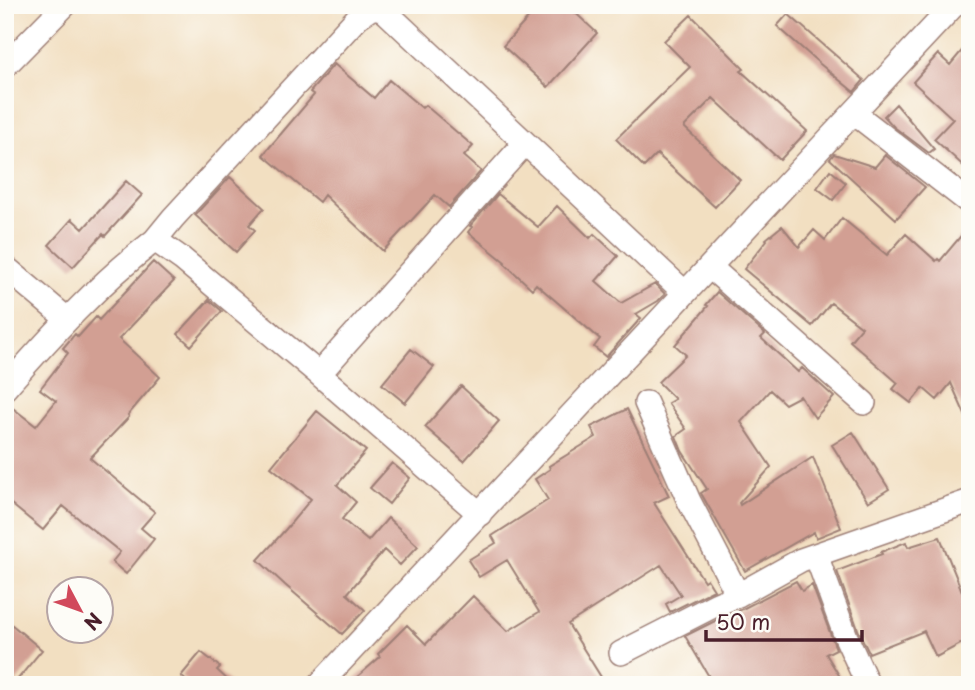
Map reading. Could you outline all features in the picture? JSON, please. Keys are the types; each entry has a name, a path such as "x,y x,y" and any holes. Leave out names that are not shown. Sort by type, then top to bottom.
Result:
{"street":[{"path":"5,66 65,5"},
{"path":"318,685 954,5"},
{"path":"5,388 67,319 155,240 371,6 388,14 685,293"},
{"path":"853,113 970,203"},
{"path":"318,374 525,143"},
{"path":"155,240 182,259 480,513"},
{"path":"5,267 67,319"},
{"path":"710,267 864,402"},
{"path":"646,403 689,501 738,595"},
{"path":"621,653 738,595 801,560 970,501"},
{"path":"816,555 846,637 868,685"}],"building":[{"path":"540,5 567,5 597,33 548,87 503,46"},
{"path":"788,14 864,80 854,92 777,26"},
{"path":"691,15 744,69 741,71 807,131 780,160 713,98 684,127 740,180 715,207 657,154 644,167 616,139 690,67 664,41"},
{"path":"970,41 970,172 934,139 953,119 913,82 938,54 950,65"},
{"path":"334,64 374,98 389,80 422,108 425,105 473,146 464,156 481,171 449,207 435,195 383,251 324,195 319,202 263,155 314,95 310,92"},
{"path":"896,104 934,149 929,153 894,127 884,116"},
{"path":"834,154 875,167 885,155 925,187 896,219 830,159"},
{"path":"830,170 846,183 833,200 817,188"},
{"path":"230,177 264,208 249,225 255,230 236,252 195,215"},
{"path":"126,181 142,195 73,267 49,245 72,219 83,229"},
{"path":"498,194 538,227 557,206 590,238 594,234 618,256 596,281 621,303 655,284 665,294 636,314 641,318 606,357 594,347 600,339 536,284 532,289 505,262 468,232 472,227 470,226"},
{"path":"842,218 887,255 906,234 936,261 940,261 970,225 970,426 951,383 937,400 923,388 911,403 893,389 898,383 850,341 862,327 831,303 812,326 744,269 766,239 782,226 799,247 814,230 825,240"},
{"path":"153,262 174,281 119,339 160,377 129,417 90,458 155,512 141,528 154,539 126,574 112,562 120,552 63,506 43,530 5,499 5,402 36,426 56,401 40,389 68,353 63,348 75,334 78,337 96,317 99,320"},
{"path":"717,292 765,334 761,338 798,372 802,368 834,397 815,418 800,396 785,404 770,390 741,422 771,467 740,505 813,457 841,528 816,538 814,532 745,571 701,493 707,489 682,451 676,436 686,429 668,403 675,399 658,382 686,355 675,345"},
{"path":"209,300 222,311 191,346 178,334"},
{"path":"411,349 434,367 405,403 382,384"},
{"path":"461,386 499,421 464,461 425,427"},
{"path":"627,409 669,496 654,503 704,581 707,579 714,590 670,612 666,604 681,595 661,565 568,624 606,685 348,685 380,657 378,654 407,625 426,644 473,596 508,631 539,612 507,560 479,577 468,560 496,543 492,536 548,500 535,479 550,469 549,466 596,437 591,427"},
{"path":"317,411 366,451 337,485 356,502 342,519 368,541 388,518 418,546 400,565 384,550 347,594 365,610 342,634 258,560 311,499 271,467"},
{"path":"853,432 889,489 868,502 832,445"},
{"path":"392,463 410,478 389,504 370,488"},
{"path":"940,537 970,611 970,639 936,657 924,631 869,653 837,571 906,542 908,547"},
{"path":"796,581 802,591 812,585 836,649 826,654 845,685 714,685 685,636"},
{"path":"5,619 42,650 13,685 5,685"},
{"path":"201,652 220,667 217,670 233,685 191,685 181,676"}]}
